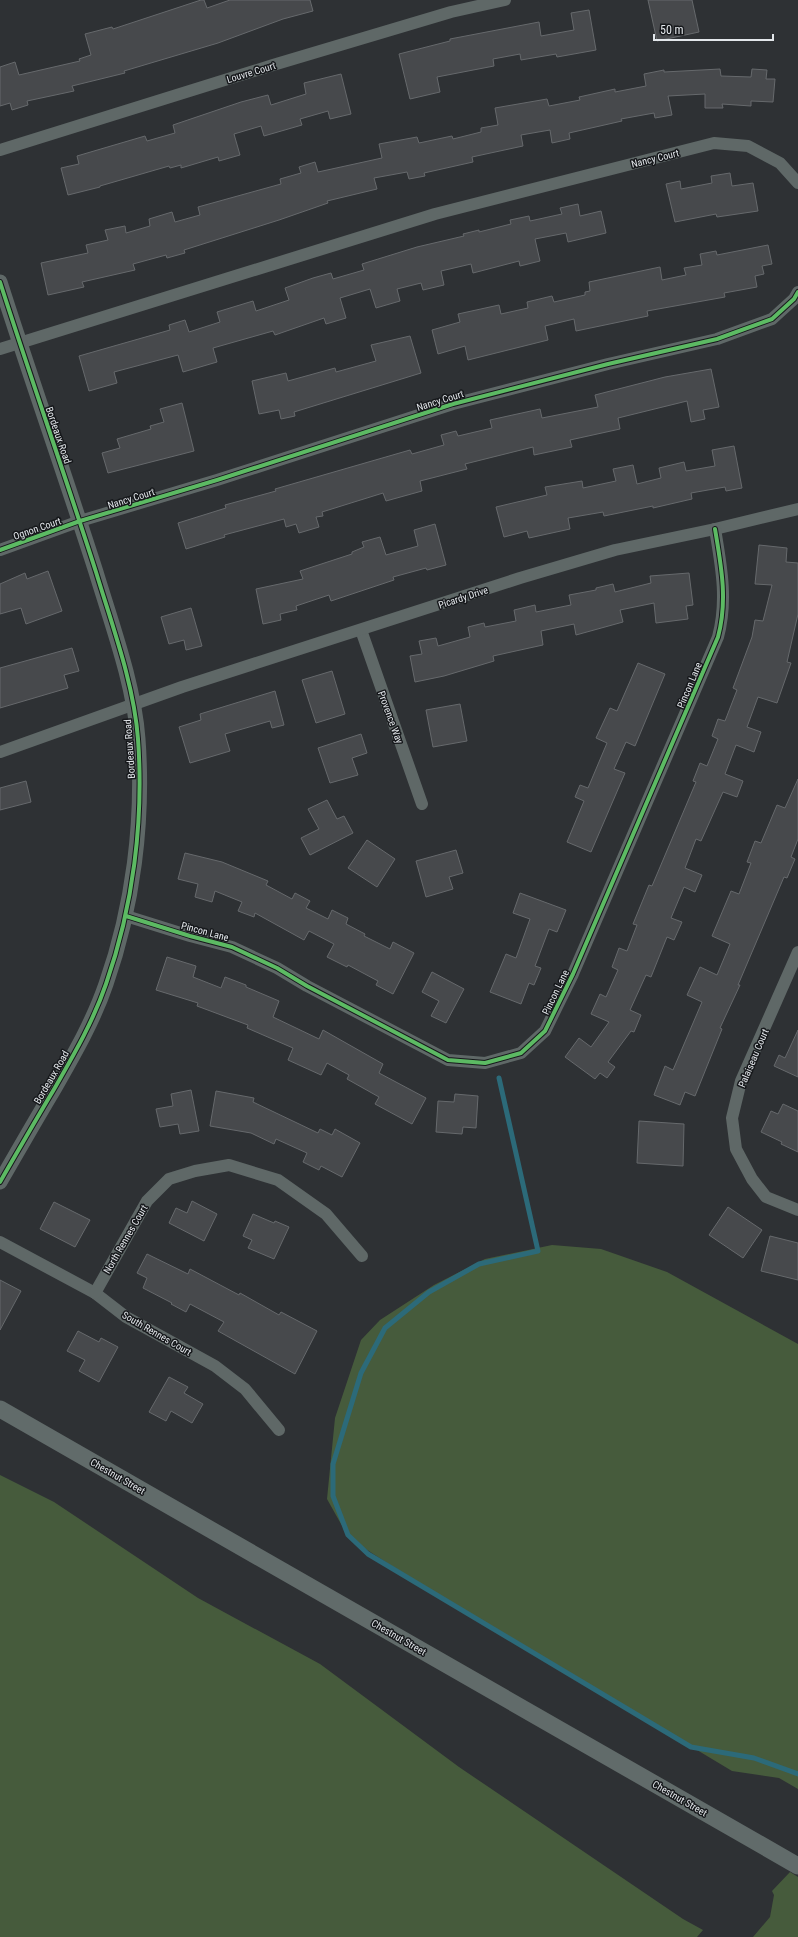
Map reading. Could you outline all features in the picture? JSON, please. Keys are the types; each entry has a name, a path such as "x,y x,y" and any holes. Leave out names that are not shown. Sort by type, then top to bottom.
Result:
{"main road":[{"name":"Chestnut Street","path":"0,1409 798,1866"}],"street":[{"name":"Louvre Court","path":"0,150 266,67 452,12 504,0"},
{"name":"Nancy Court","path":"0,349 435,214 714,143 748,146 780,163 798,182"},
{"name":"Bordeaux Road","path":"0,282 80,521 118,642 133,704 138,737 140,778 138,833 132,879 126,916 107,984 87,1032 0,1182"},
{"name":"Nancy Court","path":"80,521 217,480 453,404 608,364 717,339 772,319 794,299 798,292"},
{"name":"Picardy Drive","path":"133,704 293,650 361,630 520,578 615,550 715,529 798,509"},
{"name":"Ognon Court","path":"0,550 80,521"},
{"name":"Pincon Lane","path":"126,916 190,936 232,946 277,968 307,986 448,1060 485,1063 521,1053 545,1031 573,974 718,637 724,618 723,582 715,529"},
{"name":"Provence Way","path":"361,630 422,804"},
{"path":"0,752 133,704"},
{"name":"Palaiseau Court","path":"798,952 741,1082 732,1118 736,1149 752,1179 766,1197 798,1210"},
{"name":"North Rennes Court","path":"94,1293 147,1201 169,1179 195,1171 229,1165 278,1180 326,1214 362,1256"},
{"name":"South Rennes Court","path":"0,1242 94,1293 126,1317 214,1366 246,1389 279,1430"}],"green space":[{"path":"552,1245 601,1249 667,1272 798,1344 798,1789 779,1778 732,1771 404,1574 355,1542 341,1524 327,1499 335,1418 361,1340 380,1320 434,1285 485,1259"},
{"path":"0,1475 54,1502 198,1598 320,1664 459,1767 683,1919 703,1930 697,1937 0,1937"},
{"path":"790,1872 798,1877 798,1937 753,1937 770,1917 774,1895 772,1891"}],"building":[{"path":"204,0 207,8 230,0 310,0 313,11 283,19 218,43 124,71 125,73 72,86 74,91 27,101 28,105 12,110 10,103 0,106 0,67 15,62 19,75 80,61 79,59 91,55 85,34 112,27 113,29"},
{"path":"648,0 692,0 699,32 657,41"},
{"path":"589,10 596,50 557,57 556,54 521,60 520,54 493,59 494,66 437,77 440,92 410,99 399,54 450,41 450,39 539,22 541,36 574,30 571,13"},
{"path":"720,69 721,76 751,77 752,69 767,70 766,79 775,79 773,102 751,101 751,106 722,104 723,108 705,108 705,94 668,96 672,115 655,118 654,113 621,119 622,121 569,133 570,139 552,143 550,130 521,135 523,146 472,157 473,162 424,173 425,176 409,179 407,172 374,178 377,189 327,201 328,203 279,220 184,250 185,253 167,258 166,255 133,264 135,270 82,282 84,287 48,295 41,263 88,253 86,245 108,240 105,230 125,226 126,233 150,226 149,219 172,212 175,222 200,215 198,207 281,184 280,179 301,173 299,167 315,162 318,172 382,158 379,144 417,137 419,143 452,136 453,139 481,132 481,128 498,125 495,108 547,99 549,106 580,100 579,97 615,89 615,92 646,86 644,74 664,70 664,72"},
{"path":"341,74 351,114 330,119 328,111 300,119 302,125 264,136 261,126 234,134 240,155 219,161 218,157 181,168 181,165 170,168 169,166 68,195 61,168 79,164 77,156 145,136 147,141 175,133 173,125 241,102 268,95 271,105 306,94 304,83"},
{"path":"730,173 732,186 753,183 758,211 717,217 716,214 675,222 666,184 680,181 681,189 712,183 711,176"},
{"path":"578,204 580,216 601,211 606,233 568,242 566,233 535,239 540,261 520,266 519,261 473,273 471,264 441,271 444,285 423,290 421,283 397,289 400,301 376,308 370,289 340,298 346,318 326,324 324,318 275,335 273,331 213,348 217,362 183,372 178,355 114,372 117,383 89,391 79,356 170,330 169,325 185,320 189,332 220,322 217,312 253,301 256,311 289,300 285,288 313,278 331,273 333,279 364,270 362,264 417,247 464,236 463,234 479,230 479,232 511,224 510,220 529,216 530,221 562,214 560,208"},
{"path":"768,245 772,264 762,266 764,274 755,276 757,287 724,293 725,297 647,311 648,316 576,331 574,319 545,326 548,340 468,360 465,346 438,354 432,330 460,322 458,314 499,305 501,314 528,308 527,302 552,296 554,302 585,295 585,292 590,291 589,282 660,267 662,280 686,275 684,268 702,265 700,254 716,251 717,255"},
{"path":"410,336 421,373 294,412 295,416 281,419 279,410 259,414 252,381 286,373 288,381 335,368 336,372 376,361 371,345"},
{"path":"711,369 719,407 703,410 705,419 691,422 687,401 618,418 620,429 570,440 572,447 534,455 533,447 465,464 467,469 420,481 422,491 386,501 383,493 322,512 323,516 316,517 319,527 299,533 296,524 286,527 284,519 224,535 225,537 186,549 178,523 226,508 225,505 410,450 412,454 444,445 441,435 456,431 458,436 492,428 490,420 540,409 542,418 598,407 595,395 665,377"},
{"path":"182,403 194,451 108,473 102,453 120,448 117,439 151,429 150,426 164,422 160,409"},
{"path":"734,446 742,488 726,491 725,487 691,493 692,499 653,508 653,506 604,516 603,512 568,518 570,529 529,538 527,531 504,537 496,507 547,495 545,487 582,481 583,488 616,481 613,469 633,465 637,484 661,478 659,468 684,462 686,471 715,466 712,450"},
{"path":"435,524 446,565 427,570 426,568 393,577 394,580 331,601 329,595 296,606 297,610 280,614 281,620 263,624 256,589 303,579 300,571 352,554 352,552 364,547 362,542 380,537 386,555 418,546 414,530"},
{"path":"759,545 787,548 786,562 798,563 798,614 787,662 791,663 777,703 758,697 747,727 761,732 754,752 736,745 725,774 743,781 737,797 723,792 701,841 696,839 685,868 702,875 695,892 684,887 671,918 682,922 674,940 667,937 651,977 646,975 630,1010 641,1015 634,1032 631,1031 608,1062 615,1067 607,1078 600,1073 595,1079 565,1057 579,1038 591,1047 609,1022 591,1014 600,994 606,997 618,970 612,967 619,948 627,951 637,925 633,924 649,885 652,886 696,782 693,781 700,763 707,766 718,739 712,736 718,719 725,721 737,690 733,688 752,637 755,620 763,621 772,585 755,584"},
{"path":"48,571 62,611 26,624 21,608 0,614 0,584 25,573 27,579"},
{"path":"689,573 693,605 686,606 688,619 656,623 654,603 620,610 623,622 576,635 574,624 541,631 543,645 493,656 494,661 444,676 415,682 410,656 422,654 419,641 436,638 438,646 470,637 468,627 484,623 485,627 516,621 514,610 535,605 536,612 571,605 569,595 596,590 596,588 613,584 615,592 651,583 650,576"},
{"path":"191,608 202,646 186,650 184,640 169,644 161,617"},
{"path":"72,648 79,671 64,675 68,688 0,708 0,668"},
{"path":"638,663 665,674 635,746 626,742 614,769 625,773 591,852 567,842 584,801 575,797 580,785 588,788 607,743 596,738 610,708 617,711"},
{"path":"332,671 345,714 316,723 302,680"},
{"path":"275,691 284,725 272,728 270,721 225,734 230,751 190,763 179,727 201,720 200,714"},
{"path":"460,704 467,741 433,747 426,710"},
{"path":"361,734 367,753 352,758 358,775 330,783 318,748"},
{"path":"798,779 798,839 791,857 795,859 787,878 784,877 738,985 740,985 720,1028 722,1029 695,1096 685,1092 680,1105 654,1095 665,1066 673,1070 702,1002 687,995 700,967 717,975 730,944 712,936 731,891 739,894 751,863 747,862 755,841 761,843 777,805 785,808"},
{"path":"26,781 31,802 0,810 0,788"},
{"path":"327,800 337,819 344,816 353,833 310,855 301,838 319,829 308,809"},
{"path":"367,840 395,859 377,887 348,868"},
{"path":"456,850 463,873 449,877 453,889 426,897 416,861"},
{"path":"185,853 222,862 268,881 266,885 292,899 295,893 310,901 306,908 328,919 332,910 348,918 346,924 365,934 364,936 390,949 393,942 414,953 393,994 376,985 378,981 348,965 347,967 327,957 334,944 309,931 304,940 255,913 254,917 238,911 242,902 215,891 212,902 195,897 198,884 178,879"},
{"path":"520,893 566,910 557,932 549,929 535,966 541,968 534,985 529,983 521,1004 490,992 506,954 516,958 530,919 513,913"},
{"path":"167,957 196,966 193,977 221,988 225,977 246,985 246,987 279,1001 273,1017 319,1039 323,1030 383,1064 379,1073 426,1098 412,1124 375,1104 379,1097 347,1079 349,1075 327,1063 321,1075 288,1060 293,1048 247,1028 248,1025 197,1006 198,1003 156,990"},
{"path":"432,972 464,989 446,1023 431,1016 439,1001 422,992"},
{"path":"798,1030 798,1077 774,1066 779,1055 785,1058"},
{"path":"191,1090 199,1131 180,1134 178,1124 160,1127 156,1109 173,1106 171,1094"},
{"path":"216,1091 254,1098 253,1102 318,1133 320,1129 332,1135 335,1129 360,1143 342,1177 321,1166 319,1170 303,1162 307,1153 276,1139 274,1144 251,1133 210,1126"},
{"path":"455,1094 478,1096 476,1128 463,1127 462,1134 436,1132 438,1101 454,1102"},
{"path":"783,1104 798,1111 798,1152 761,1132 771,1111 778,1114"},
{"path":"639,1121 684,1124 683,1166 637,1163"},
{"path":"192,1201 217,1214 204,1241 169,1223 176,1208 187,1213"},
{"path":"54,1202 90,1220 75,1247 40,1229"},
{"path":"728,1207 762,1230 743,1258 709,1235"},
{"path":"253,1214 274,1223 275,1221 289,1227 274,1259 248,1248 252,1240 243,1236"},
{"path":"770,1236 798,1243 798,1280 761,1271"},
{"path":"147,1254 188,1274 190,1269 239,1295 240,1293 279,1315 281,1312 317,1331 295,1374 218,1331 224,1322 190,1304 186,1312 143,1288 147,1278 137,1273"},
{"path":"0,1280 21,1291 0,1330"},
{"path":"78,1331 99,1342 101,1338 118,1347 99,1382 79,1371 85,1360 67,1351"},
{"path":"169,1377 188,1387 184,1393 203,1404 192,1423 171,1411 166,1421 149,1412"}],"waterway":[{"path":"499,1078 538,1251 479,1264 429,1292 385,1328 361,1373 333,1464 333,1496 348,1535 368,1554 691,1747 754,1758 798,1774"}],"cycle path":[{"path":"0,282 122,655 136,718 139,770 138,832 130,894 123,925 106,984 95,1012 75,1052 0,1182"},
{"path":"0,550 80,521 217,480 453,404 608,364 717,339 772,319 794,299 798,292"},
{"path":"126,916 190,936 232,947 277,968 307,986 448,1060 485,1063 521,1053 545,1031 573,974 718,637 723,610 723,596 721,569 715,529"}]}
